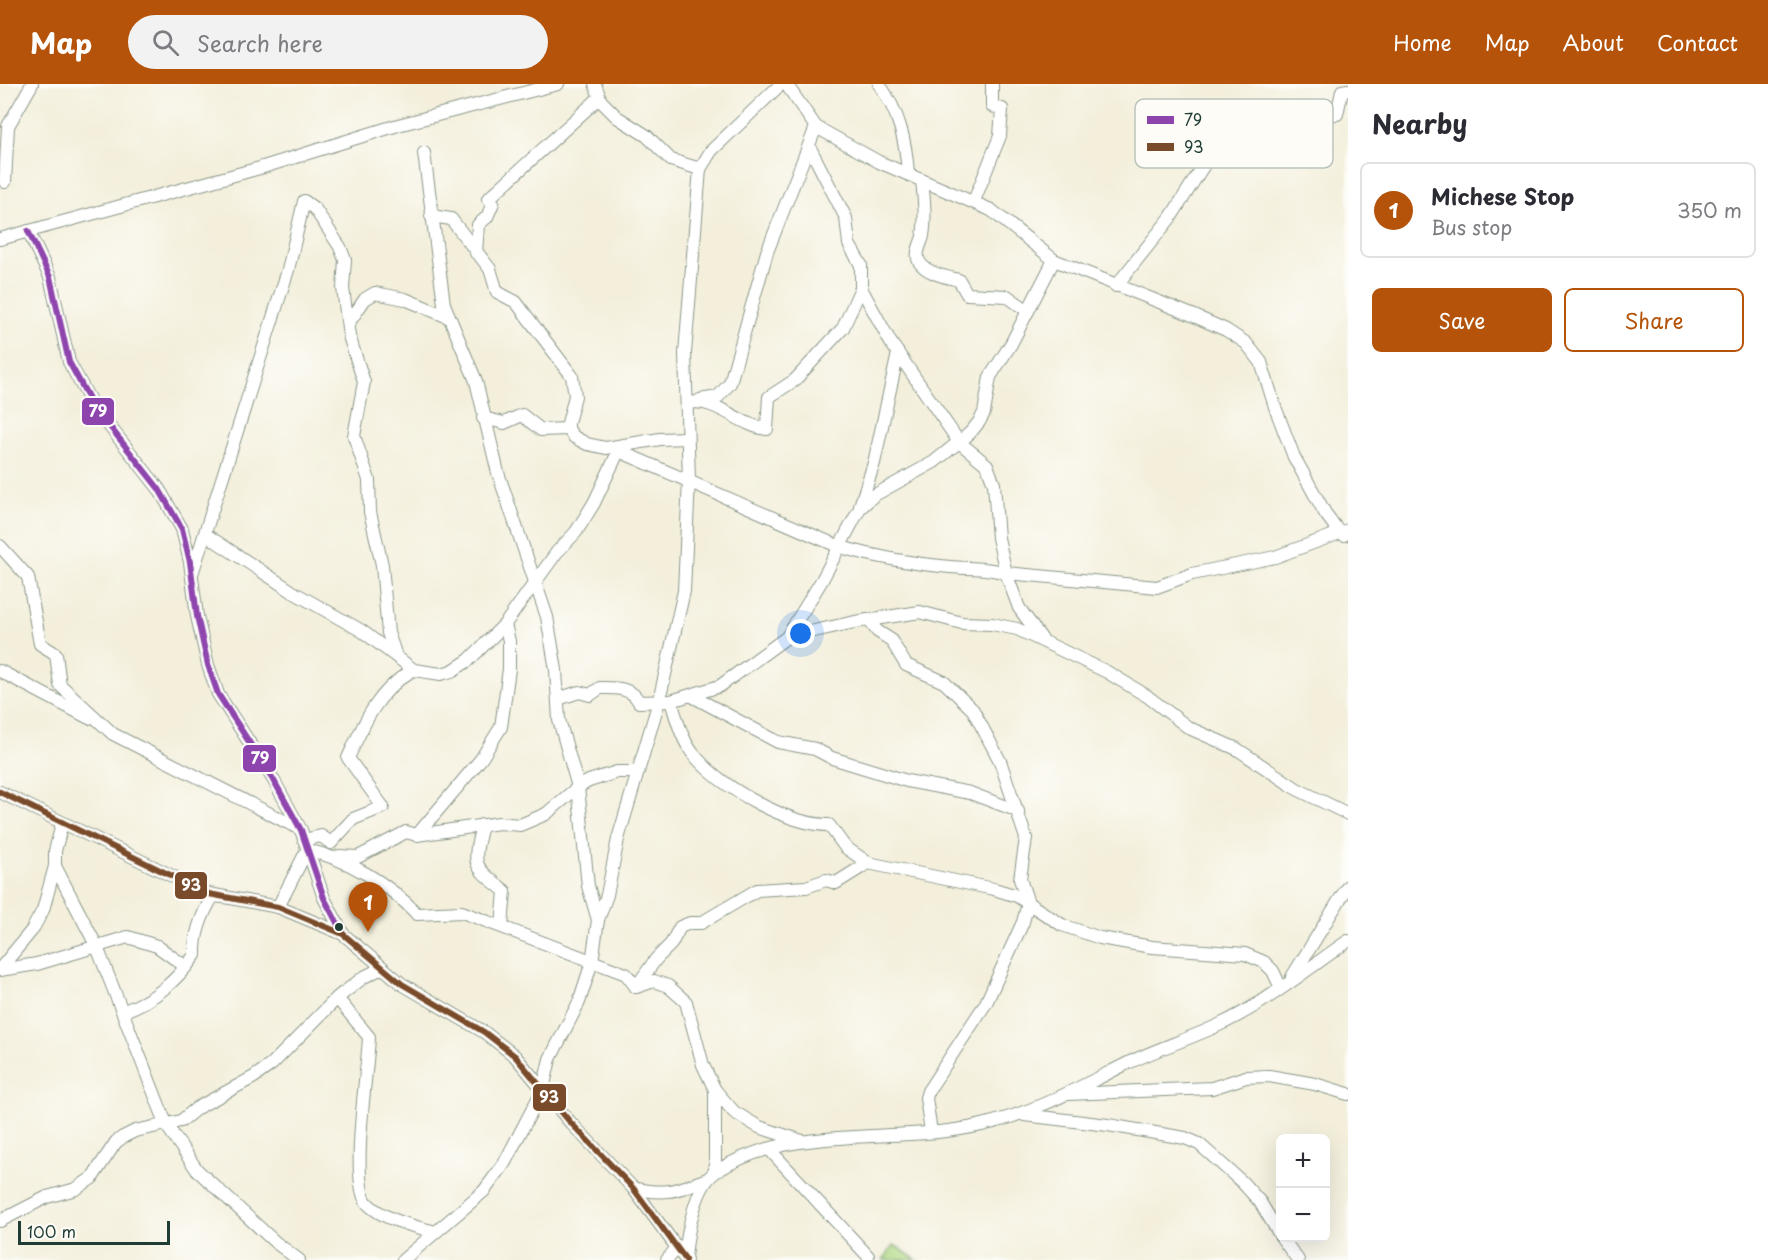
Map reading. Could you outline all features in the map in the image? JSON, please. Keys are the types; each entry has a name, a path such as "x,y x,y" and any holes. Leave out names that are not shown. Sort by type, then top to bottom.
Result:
{"street":[{"path":"0,174 5,182 8,126 32,84"},
{"path":"0,239 260,168 398,125 558,84"},
{"path":"595,84 599,98 605,107 647,136 671,160 700,170"},
{"path":"403,1260 484,1191 504,1164 543,1089 550,1059 579,1002 592,962 598,920 607,895 618,838 637,772 665,701 684,591 689,480 685,353 700,170 711,152 781,84"},
{"path":"620,448 741,505 840,547 905,561 953,568 988,567 1006,573 1157,587 1192,574 1275,557 1345,533 1325,513 1290,447 1256,352 1226,330 1054,260 991,210 879,162 816,127 786,84"},
{"path":"879,84 897,115 904,138 908,174"},
{"path":"974,201 1002,128 1002,109 992,106 992,84"},
{"path":"1333,114 1336,114 1342,91 1348,90"},
{"path":"476,253 478,225 487,217 493,203 488,199 599,98"},
{"path":"687,403 718,397 730,383 767,252 816,127"},
{"path":"700,400 747,423 767,429 769,397 795,380 843,328 861,288 861,266 849,244 846,218 810,146"},
{"path":"424,153 431,216 448,317 476,381 483,418 511,515 537,584 551,639 564,743 578,787 588,886 598,920"},
{"path":"1116,286 1172,217 1203,168"},
{"path":"922,180 925,216 922,238 917,252 920,263 933,273 959,280 967,294 1007,296 1028,311"},
{"path":"192,574 288,270 304,201 315,209 343,254 348,324 364,382 354,436 369,480 370,512 382,565 388,633 395,653"},
{"path":"431,216 451,219 490,269 497,292 516,302 572,376 575,396 568,429 574,437 587,444 606,448 620,448 660,439 687,438"},
{"path":"28,231 50,277 69,362 92,404 165,499 182,529 192,574 199,625 208,665 218,694 273,779 304,840 324,898 343,934"},
{"path":"860,508 873,496 934,462 970,433 984,412 990,377 1054,260"},
{"path":"861,288 898,353 959,442 987,465 994,484 998,538 1006,573 1019,608 1042,639"},
{"path":"348,324 365,299 375,294 405,299 448,317"},
{"path":"558,699 579,692 590,695 600,688 622,689 636,695 639,702 665,701 692,696 732,678 788,637 860,508 874,463 898,353"},
{"path":"483,418 504,423 522,416 541,430 568,429"},
{"path":"206,534 293,592 343,619 395,653 414,670 433,674 447,672 470,660 505,624 537,584 594,504 620,448"},
{"path":"0,546 28,577 33,596 36,631 40,644 56,654 60,685 113,734 335,856 403,898 417,914 462,912 626,974 636,987"},
{"path":"788,637 920,612 962,623 1017,628 1128,683 1190,728 1237,749 1297,789 1348,814"},
{"path":"869,620 877,631 891,640 906,665 944,682 974,710 1000,761 1004,779 1018,811 1026,838 1020,879 1028,903 1023,922 990,994 928,1091 927,1109 931,1132"},
{"path":"417,835 481,759 501,727 509,669 509,641 505,624"},
{"path":"304,840 321,836 331,843 353,819 383,807 348,758 375,704 392,684 411,670"},
{"path":"0,671 103,725"},
{"path":"692,696 778,742 814,748 832,758 907,782 978,795 1018,811"},
{"path":"665,701 694,755 717,777 741,793 793,818 814,826 829,825 845,848 868,863 994,889 1028,903 1062,925 1100,938 1152,947 1245,954 1263,962 1286,984"},
{"path":"335,856 358,857 406,832 417,835 482,825 520,825 546,814 578,787 617,772 637,772"},
{"path":"0,792 209,894 278,907 343,934 415,993 484,1032 515,1056 570,1122 633,1188 686,1259"},
{"path":"0,969 32,930 43,910 55,866 55,851 62,824"},
{"path":"482,825 475,858 478,870 505,891 502,926"},
{"path":"278,907 304,840"},
{"path":"636,987 656,959 671,944 680,927 690,922 701,923 757,890 806,887 826,880 836,884 868,863"},
{"path":"55,866 97,947 124,1011 167,1126 197,1170 274,1242 299,1260"},
{"path":"1286,984 1348,885"},
{"path":"124,1011 153,999 186,967 195,955 194,938 213,896 230,897"},
{"path":"0,969 37,964 128,937 157,946 186,967"},
{"path":"633,1188 655,1194 668,1193 769,1149 806,1143 931,1132 980,1125 1024,1115 1061,1094 1148,1053 1221,1025 1348,941"},
{"path":"0,1221 47,1197 76,1189 92,1178 116,1142 123,1137 135,1131 167,1126 181,1121 197,1108 254,1077 272,1064 337,998 364,977 382,968"},
{"path":"636,987 654,981 668,986 686,1002 703,1065 715,1090 734,1112 759,1127 806,1143"},
{"path":"337,998 369,1037 358,1167 359,1190 367,1204 393,1219 435,1232"},
{"path":"1061,1094 1212,1088 1246,1077 1269,1076 1316,1084 1348,1094"},
{"path":"686,1259 690,1226 711,1176 715,1090"},
{"path":"1024,1115 1108,1125 1185,1138 1199,1144 1242,1182 1260,1202 1276,1228"},
{"path":"769,1149 868,1256"},
{"path":"1285,1242 1298,1260"},
{"path":"667,1260 678,1246"}],"green space":[{"path":"894,1245 917,1260 883,1260"}],"transit line":[{"name":"79","path":"28,231 50,277 69,362 92,404 159,489 182,529 190,562 197,616 208,665 218,694 273,779 301,830 324,898 343,934"},
{"name":"93","path":"0,792 209,894 278,907 343,934 402,984 484,1032 515,1056 570,1122 633,1188 686,1260"}],"place":[{"name":"Michese Stop","path":"368,932"}]}
